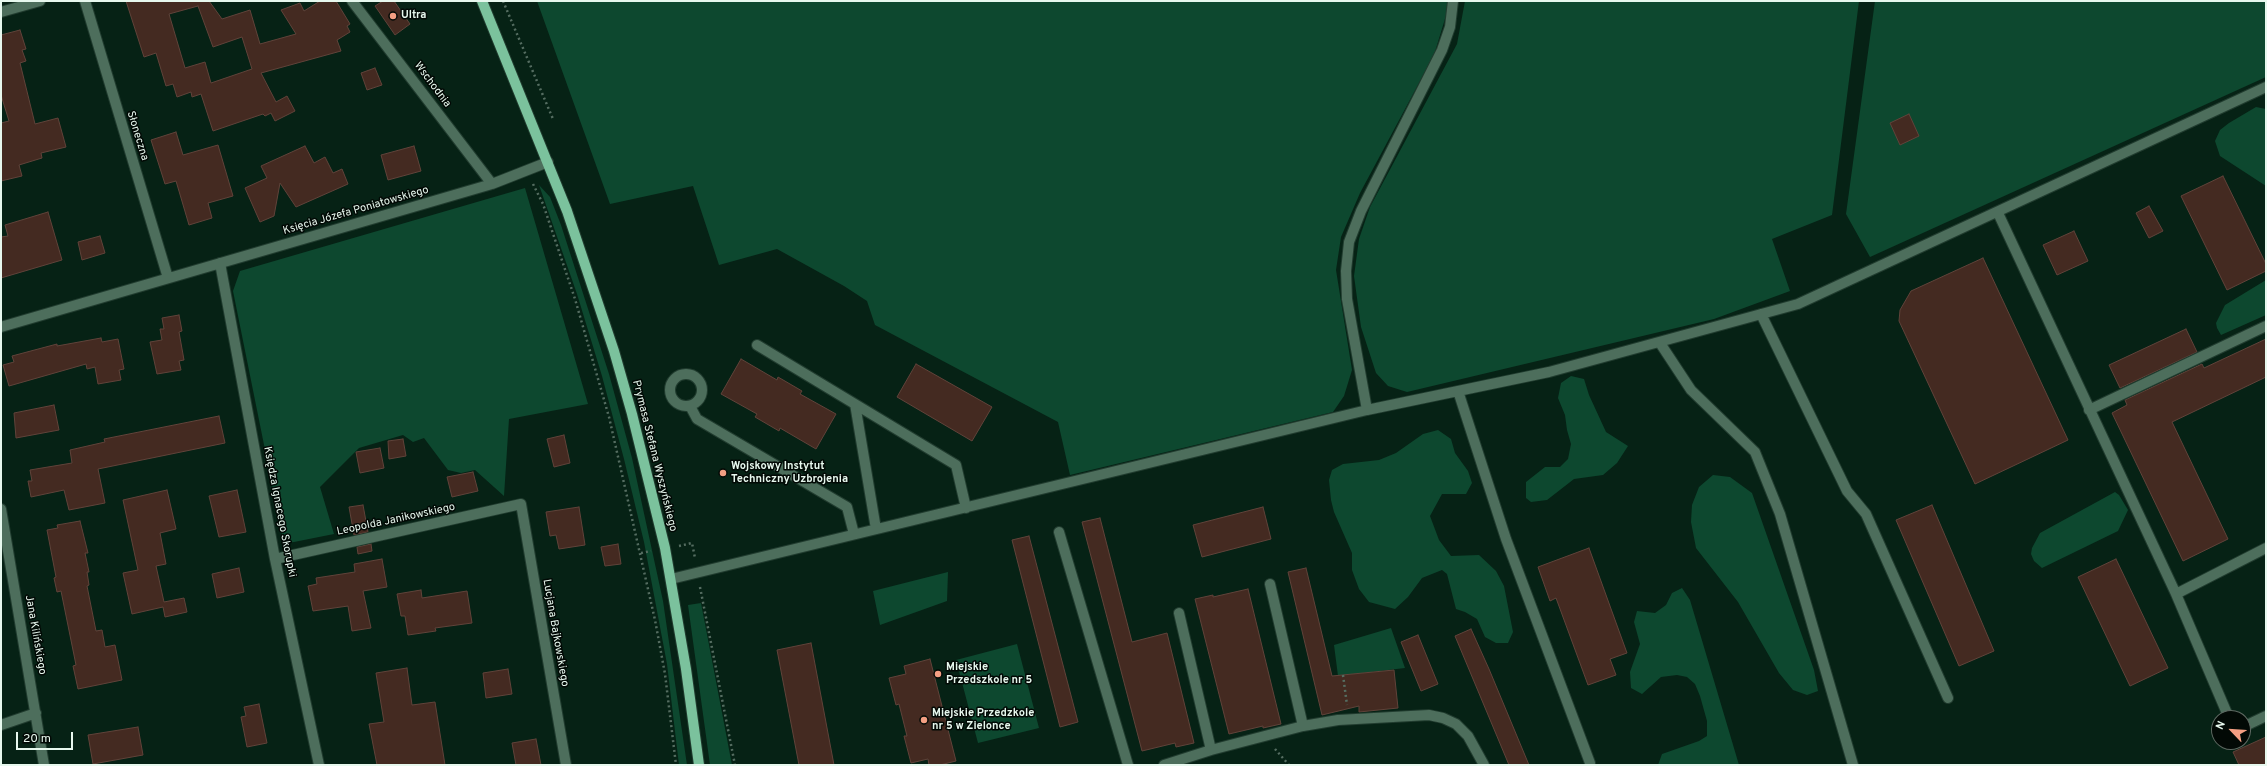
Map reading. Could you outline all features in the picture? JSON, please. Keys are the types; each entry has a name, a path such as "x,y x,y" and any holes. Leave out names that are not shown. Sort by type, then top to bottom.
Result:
{"main road":[{"path":"482,1 548,162"},
{"name":"Prymasa Stefana Wyszyńskiego","path":"548,162 578,240 614,351 632,414 671,579 699,765"}],"street":[{"path":"1,12 40,1"},
{"name":"Słoneczna","path":"86,1 90,20 168,278"},
{"name":"Wschodnia","path":"352,1 492,184"},
{"path":"1367,410 1347,299 1346,271 1349,242 1361,211 1442,50 1450,27 1453,1"},
{"path":"671,579 1367,410 1549,372 1660,343 1798,304 2266,88"},
{"name":"Księcia Józefa Poniatowskiego","path":"1,327 492,184 548,162"},
{"path":"1998,213 2176,594 2227,710"},
{"name":"Księdza Ignacego Skorupki","path":"220,263 275,559 319,765"},
{"path":"1761,314 1847,491 1866,514 1948,698"},
{"path":"2089,410 2266,326"},
{"path":"1660,343 1691,390 1755,452 1780,514 1853,765"},
{"path":"757,344 956,465 966,508"},
{"path":"1458,391 1506,539 1590,763"},
{"path":"855,404 876,529"},
{"path":"690,406 697,419 847,507 854,534"},
{"name":"Leopolda Janikowskiego","path":"275,559 521,504"},
{"name":"Lucjana Bajkowskiego","path":"521,504 566,765"},
{"name":"Jana Kilińskiego","path":"1,509 2,525 44,765"},
{"path":"1059,532 1128,765"},
{"path":"2176,594 2266,548"},
{"path":"1270,584 1303,726"},
{"path":"1178,613 1210,750"},
{"path":"1,724 36,713"},
{"path":"1164,765 1210,750 1303,726 1349,719 1429,715 1443,718 1456,724 1468,736 1484,765"},
{"path":"2251,723 2266,716"}],"path":[{"path":"503,1 553,119"},
{"path":"528,170 543,204 594,363 609,416 641,553 665,674 676,765"},
{"path":"676,546 692,543 735,765"},
{"path":"641,553 652,551"},
{"path":"1343,675 1349,719"},
{"path":"1264,736 1290,765"}],"green space":[{"path":"537,1 1448,1 1448,9 1434,55 1360,193 1341,237 1336,270 1352,370 1344,396 1333,412 1070,475 1058,422 875,325 867,301 844,286 777,249 719,265 693,186 610,204"},
{"path":"1465,1 1859,1 1832,215 1772,239 1790,291 1714,319 1407,392 1388,386 1376,373 1361,327 1354,276 1359,239 1370,207 1457,44"},
{"path":"1875,1 2266,1 2266,77 1870,257 1846,214"},
{"path":"2256,107 2266,109 2266,186 2220,156 2215,141 2220,130"},
{"path":"539,185 550,197 561,225 609,374 632,458 663,601 687,765 679,765 667,664 644,542 624,459 602,376 577,294"},
{"path":"525,188 588,404 509,419 504,496 475,470 461,473 448,470 424,438 413,442 403,435 359,448 320,487 334,534 284,544 233,291 240,271"},
{"path":"2266,280 2266,315 2221,335 2216,323 2225,305"},
{"path":"1571,376 1584,379 1589,395 1606,432 1628,446 1617,463 1603,475 1574,479 1547,500 1531,502 1526,498 1526,482 1545,467 1560,467 1568,459 1571,444 1565,415 1558,398 1561,383"},
{"path":"1438,430 1451,439 1455,453 1468,471 1472,483 1466,494 1442,494 1430,516 1439,540 1451,556 1479,555 1496,571 1504,586 1513,632 1508,643 1496,643 1485,637 1477,619 1456,609 1447,574 1442,570 1422,578 1408,597 1395,609 1369,602 1359,589 1352,570 1352,553 1334,512 1331,500 1329,480 1332,470 1343,464 1379,460 1396,453 1423,434"},
{"path":"1713,475 1730,477 1752,493 1814,670 1818,691 1807,695 1793,690 1779,673 1738,602 1696,548 1691,522 1692,505 1699,487"},
{"path":"2115,492 2119,495 2128,510 2118,531 2042,568 2034,561 2031,554 2032,548 2040,533"},
{"path":"948,572 947,601 880,625 873,591"},
{"path":"1682,588 1690,600 1739,765 1658,765 1662,754 1699,741 1707,736 1707,721 1700,696 1695,684 1687,677 1677,675 1661,677 1642,694 1631,688 1630,672 1640,644 1634,622 1637,611 1655,613 1666,605 1672,593"},
{"path":"701,603 732,765 710,765 688,605"},
{"path":"1391,628 1405,668 1338,676 1334,645"},
{"path":"1017,644 1039,728 978,743 956,660"}],"building":[{"path":"126,1 209,1 222,19 250,10 260,44 296,34 281,10 300,3 304,11 320,1 336,1 350,24 347,26 350,32 337,40 341,51 261,73 276,102 287,96 295,111 275,121 271,113 265,116 263,114 213,131 201,94 192,97 191,92 177,97 173,84 166,86 156,53 144,57","holes":["198,6 213,47 242,37 252,69 211,83 205,62 185,68 169,14"]},
{"path":"383,1 394,1 410,24 395,35 375,6"},
{"path":"20,30 26,49 22,50 26,61 20,63 35,124 58,118 66,147 41,153 42,158 19,165 22,176 1,181 1,123 9,121 1,95 1,35"},
{"path":"375,68 382,85 367,90 361,73"},
{"path":"1909,114 1919,136 1900,145 1890,123"},
{"path":"176,132 183,155 218,145 233,196 208,203 212,218 189,225 176,181 165,184 151,140"},
{"path":"305,146 314,163 325,157 333,173 342,169 348,184 296,207 280,183 274,216 260,222 245,188 267,178 261,166"},
{"path":"414,146 421,171 388,180 381,155"},
{"path":"2223,176 2266,264 2266,271 2227,290 2181,196"},
{"path":"2149,206 2163,231 2149,238 2136,213"},
{"path":"48,212 62,260 1,278 1,237 8,236 5,225"},
{"path":"2074,231 2088,261 2057,275 2043,245"},
{"path":"100,236 105,253 82,260 78,242"},
{"path":"1983,258 2068,440 1975,484 1899,321 1900,310 1911,291"},
{"path":"179,315 182,331 179,332 184,360 179,361 181,370 157,374 150,342 162,340 160,329 164,329 162,318"},
{"path":"2186,329 2197,352 2120,388 2109,365"},
{"path":"101,338 102,342 118,339 124,369 119,370 121,380 98,384 95,367 87,369 86,364 9,386 3,365 14,362 12,356 57,344 57,346"},
{"path":"2266,339 2266,377 2172,422 2228,539 2183,561 2112,413 2127,405 2125,400 2202,364 2204,368"},
{"path":"741,359 777,380 778,377 802,391 800,394 836,414 816,449 780,428 779,431 755,417 757,414 721,394"},
{"path":"916,364 992,407 972,441 897,397"},
{"path":"54,405 59,430 16,438 14,413"},
{"path":"219,416 225,443 98,469 105,503 69,510 64,490 31,497 28,481 32,481 30,470 72,463 70,450 105,442 104,439"},
{"path":"564,435 570,463 554,467 547,439"},
{"path":"403,439 406,456 389,459 388,441"},
{"path":"380,448 384,468 360,473 356,452"},
{"path":"473,472 478,491 452,497 447,477"},
{"path":"167,490 176,529 160,533 166,564 156,566 164,602 184,598 187,612 165,617 163,607 132,614 123,573 138,570 123,500"},
{"path":"237,490 246,532 219,537 209,496"},
{"path":"363,505 368,532 354,535 349,507"},
{"path":"1932,505 1994,651 1959,666 1896,520"},
{"path":"579,507 585,545 559,549 556,535 550,536 546,512"},
{"path":"1263,507 1271,539 1202,557 1193,525"},
{"path":"1100,518 1132,642 1167,633 1194,743 1176,747 1175,743 1142,751 1082,522"},
{"path":"80,521 88,553 85,553 89,572 87,572 89,585 87,586 96,631 102,630 105,647 115,645 122,680 78,689 73,666 76,665 61,591 57,592 54,578 56,577 47,530 58,528 57,525"},
{"path":"1029,536 1078,722 1060,727 1012,540"},
{"path":"371,544 372,551 358,554 357,547"},
{"path":"618,544 621,564 605,566 601,547"},
{"path":"1589,548 1627,653 1610,659 1616,675 1588,685 1556,598 1550,601 1538,567"},
{"path":"382,559 387,587 363,591 371,628 352,631 348,606 313,611 308,586 317,584 316,578 355,572 354,564"},
{"path":"2116,559 2168,668 2130,686 2078,577"},
{"path":"239,568 244,592 217,598 212,574"},
{"path":"1306,568 1332,676 1394,670 1398,708 1359,712 1359,706 1322,715 1288,572"},
{"path":"1248,589 1281,724 1263,728 1263,726 1229,734 1195,599 1213,595 1213,597"},
{"path":"421,590 422,598 467,591 472,623 435,628 436,631 408,635 405,616 401,616 397,594"},
{"path":"1471,629 1529,765 1509,765 1455,636"},
{"path":"1418,635 1438,684 1421,691 1401,642"},
{"path":"811,643 834,765 799,765 777,650"},
{"name":"Miejskie Przedzkole nr 5 w Zielonce","path":"930,659 956,761 940,765 929,765 928,759 911,763 904,736 907,736 899,704 896,705 889,678 906,674 904,666"},
{"path":"407,668 412,705 435,702 445,765 377,765 369,724 384,722 376,673"},
{"path":"508,669 512,694 486,698 483,673"},
{"path":"259,704 267,743 247,747 241,717 246,716 244,707"},
{"path":"138,727 143,755 93,764 88,735"},
{"path":"2266,737 2266,765 2239,765 2233,752 2237,750 2251,750 2251,744"},
{"path":"536,739 541,765 516,765 512,743"}],"place":[{"name":"Ultra","path":"393,16"},
{"name":"Wojskowy Instytut Techniczny Uzbrojenia","path":"723,473"},
{"name":"Miejskie Przedszkole nr 5","path":"938,674"},
{"name":"Miejskie Przedzkole nr 5 w Zielonce","path":"924,720"}]}
